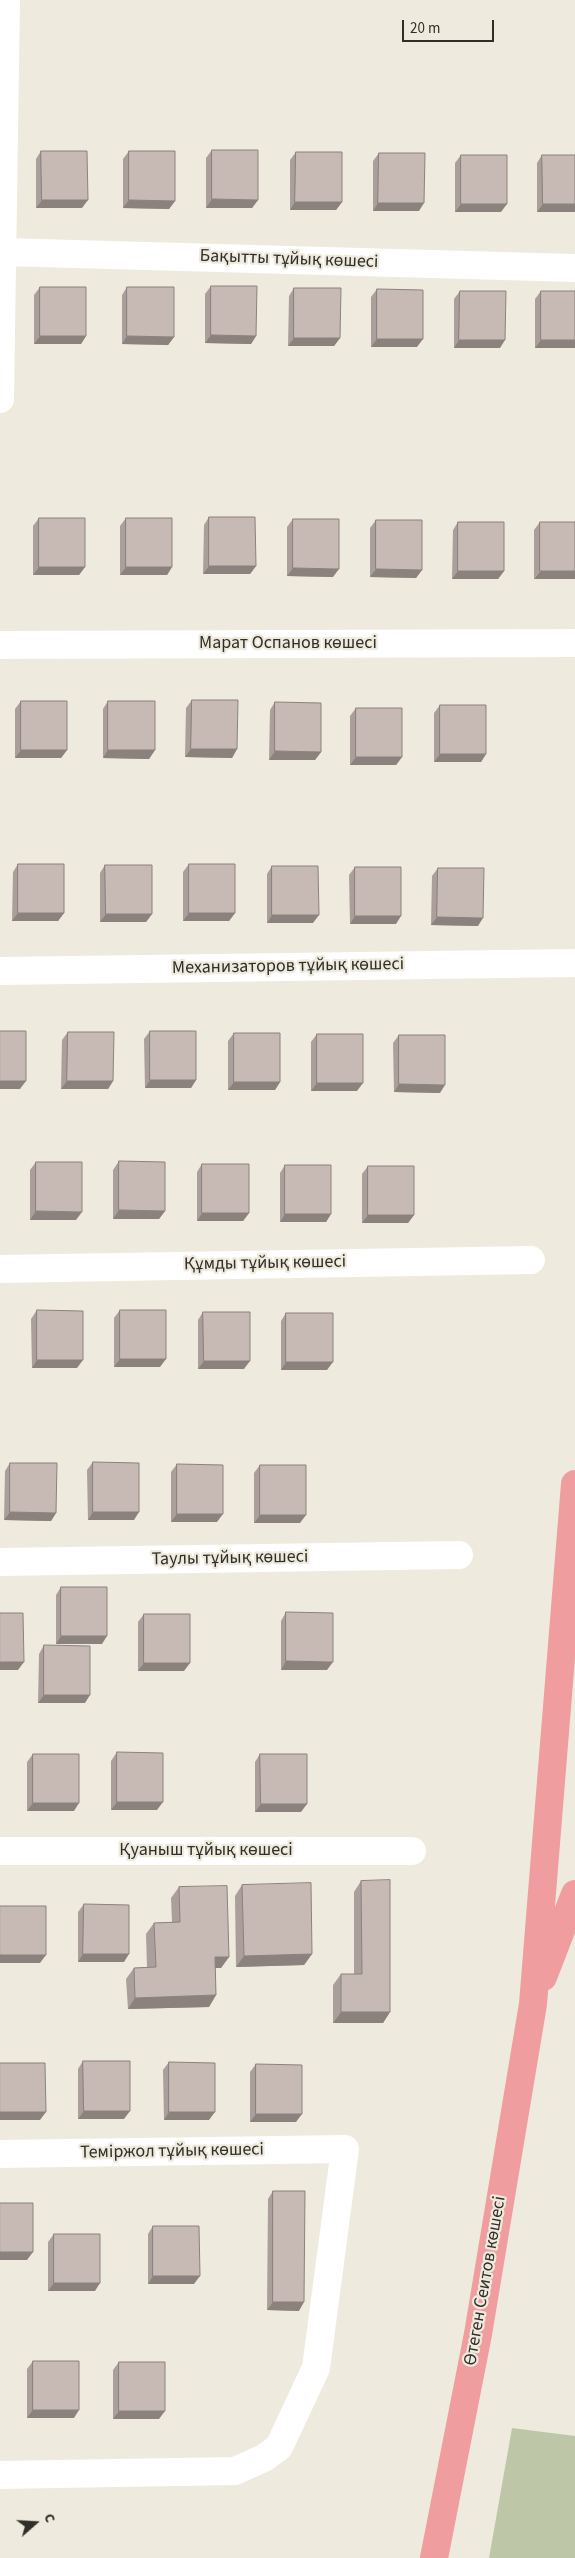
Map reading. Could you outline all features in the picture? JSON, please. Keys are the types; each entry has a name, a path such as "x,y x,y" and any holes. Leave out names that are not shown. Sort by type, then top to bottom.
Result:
{"main road":[{"path":"533,2004 575,1484"},
{"path":"533,2004 575,1894"},
{"name":"Өтеген Сеитов көшесі","path":"434,2558 478,2334 533,2004"}],"street":[{"path":"0,399 6,0"},
{"name":"Бақытты тұйық көшесі","path":"2,252 575,268"},
{"name":"Марат Оспанов көшесі","path":"0,645 575,643"},
{"name":"Механизаторов тұйық көшесі","path":"0,971 575,963"},
{"name":"Құмды тұйық көшесі","path":"0,1269 531,1260"},
{"name":"Таулы тұйық көшесі","path":"0,1562 459,1555"},
{"name":"Қуаныш тұйық көшесі","path":"0,1851 412,1851"},
{"name":"Теміржол тұйық көшесі","path":"0,2154 345,2150 316,2368 279,2447 264,2458 235,2471 0,2475"}],"green space":[{"path":"512,2428 575,2436 575,2558 489,2558"}],"building":[{"path":"212,150 258,150 258,200 212,199"},
{"path":"41,151 87,151 88,200 42,200"},
{"path":"129,151 175,151 175,201 129,200"},
{"path":"296,152 342,152 342,202 295,202"},
{"path":"379,153 425,153 424,203 378,203"},
{"path":"461,155 507,155 507,204 461,204"},
{"path":"542,155 575,155 575,204 543,204"},
{"path":"211,286 257,286 256,336 211,335"},
{"path":"40,287 86,287 86,336 40,336"},
{"path":"127,287 174,287 174,337 127,336"},
{"path":"294,288 341,288 340,338 294,338"},
{"path":"377,289 423,290 423,339 377,339"},
{"path":"460,291 506,291 505,340 459,340"},
{"path":"541,291 575,291 575,340 541,340"},
{"path":"209,517 255,517 256,566 209,566"},
{"path":"39,518 85,518 85,567 39,567"},
{"path":"126,518 172,518 172,567 126,567"},
{"path":"293,519 339,519 339,569 293,568"},
{"path":"376,520 422,520 422,570 376,569"},
{"path":"458,522 504,522 504,571 458,571"},
{"path":"540,522 575,522 575,571 540,571"},
{"path":"192,700 238,700 237,749 191,749"},
{"path":"21,701 67,701 67,750 21,750"},
{"path":"108,701 155,701 155,750 108,750"},
{"path":"275,702 321,703 321,752 275,751"},
{"path":"440,705 486,705 486,754 440,754"},
{"path":"356,708 402,708 402,757 356,757"},
{"path":"18,864 64,864 64,913 18,913"},
{"path":"189,864 235,864 235,913 189,913"},
{"path":"105,865 152,865 152,914 106,914"},
{"path":"272,866 318,866 319,915 272,915"},
{"path":"355,867 401,867 401,916 355,916"},
{"path":"438,868 484,868 483,918 437,917"},
{"path":"0,1031 26,1031 26,1081 0,1081"},
{"path":"150,1031 196,1031 196,1080 150,1080"},
{"path":"68,1032 114,1032 113,1081 67,1081"},
{"path":"234,1033 280,1033 280,1082 234,1082"},
{"path":"317,1034 363,1034 363,1083 317,1083"},
{"path":"399,1035 445,1035 445,1085 399,1084"},
{"path":"119,1161 165,1162 165,1211 119,1210"},
{"path":"36,1162 82,1162 82,1212 36,1211"},
{"path":"202,1164 249,1164 249,1213 202,1213"},
{"path":"285,1165 331,1165 331,1214 285,1214"},
{"path":"368,1166 414,1166 414,1215 368,1215"},
{"path":"37,1310 83,1311 83,1360 37,1360"},
{"path":"120,1310 166,1310 166,1359 120,1359"},
{"path":"203,1312 250,1312 250,1361 204,1361"},
{"path":"286,1313 333,1313 333,1362 286,1362"},
{"path":"93,1462 139,1463 139,1512 93,1512"},
{"path":"10,1463 57,1463 56,1513 10,1512"},
{"path":"177,1464 223,1465 223,1514 177,1514"},
{"path":"260,1465 306,1465 306,1515 260,1515"},
{"path":"61,1587 107,1587 107,1636 61,1636"},
{"path":"286,1612 333,1613 333,1662 286,1661"},
{"path":"0,1613 23,1613 24,1662 0,1662"},
{"path":"144,1614 190,1614 190,1663 144,1663"},
{"path":"44,1645 90,1646 90,1695 44,1695"},
{"path":"117,1752 163,1753 163,1802 117,1802"},
{"path":"33,1754 79,1754 79,1803 33,1803"},
{"path":"260,1754 307,1754 307,1804 261,1804"},
{"path":"390,1880 390,2012 341,2012 341,1974 362,1974 361,1881"},
{"path":"311,1883 312,1954 244,1956 242,1885"},
{"path":"227,1886 229,1957 215,1957 216,1995 135,1998 134,1968 156,1967 154,1923 180,1922 179,1887"},
{"path":"84,1904 129,1905 129,1954 83,1954"},
{"path":"0,1906 46,1906 46,1955 0,1955"},
{"path":"83,2061 130,2061 130,2111 84,2111"},
{"path":"169,2062 215,2063 215,2112 169,2112"},
{"path":"0,2063 45,2063 46,2112 0,2112"},
{"path":"256,2064 302,2065 302,2114 256,2114"},
{"path":"273,2191 305,2191 304,2302 273,2302"},
{"path":"0,2203 33,2203 33,2252 0,2252"},
{"path":"153,2226 199,2226 200,2276 153,2276"},
{"path":"54,2234 100,2234 100,2283 54,2283"},
{"path":"33,2361 79,2361 79,2410 33,2410"},
{"path":"119,2362 165,2362 165,2411 119,2411"}]}
